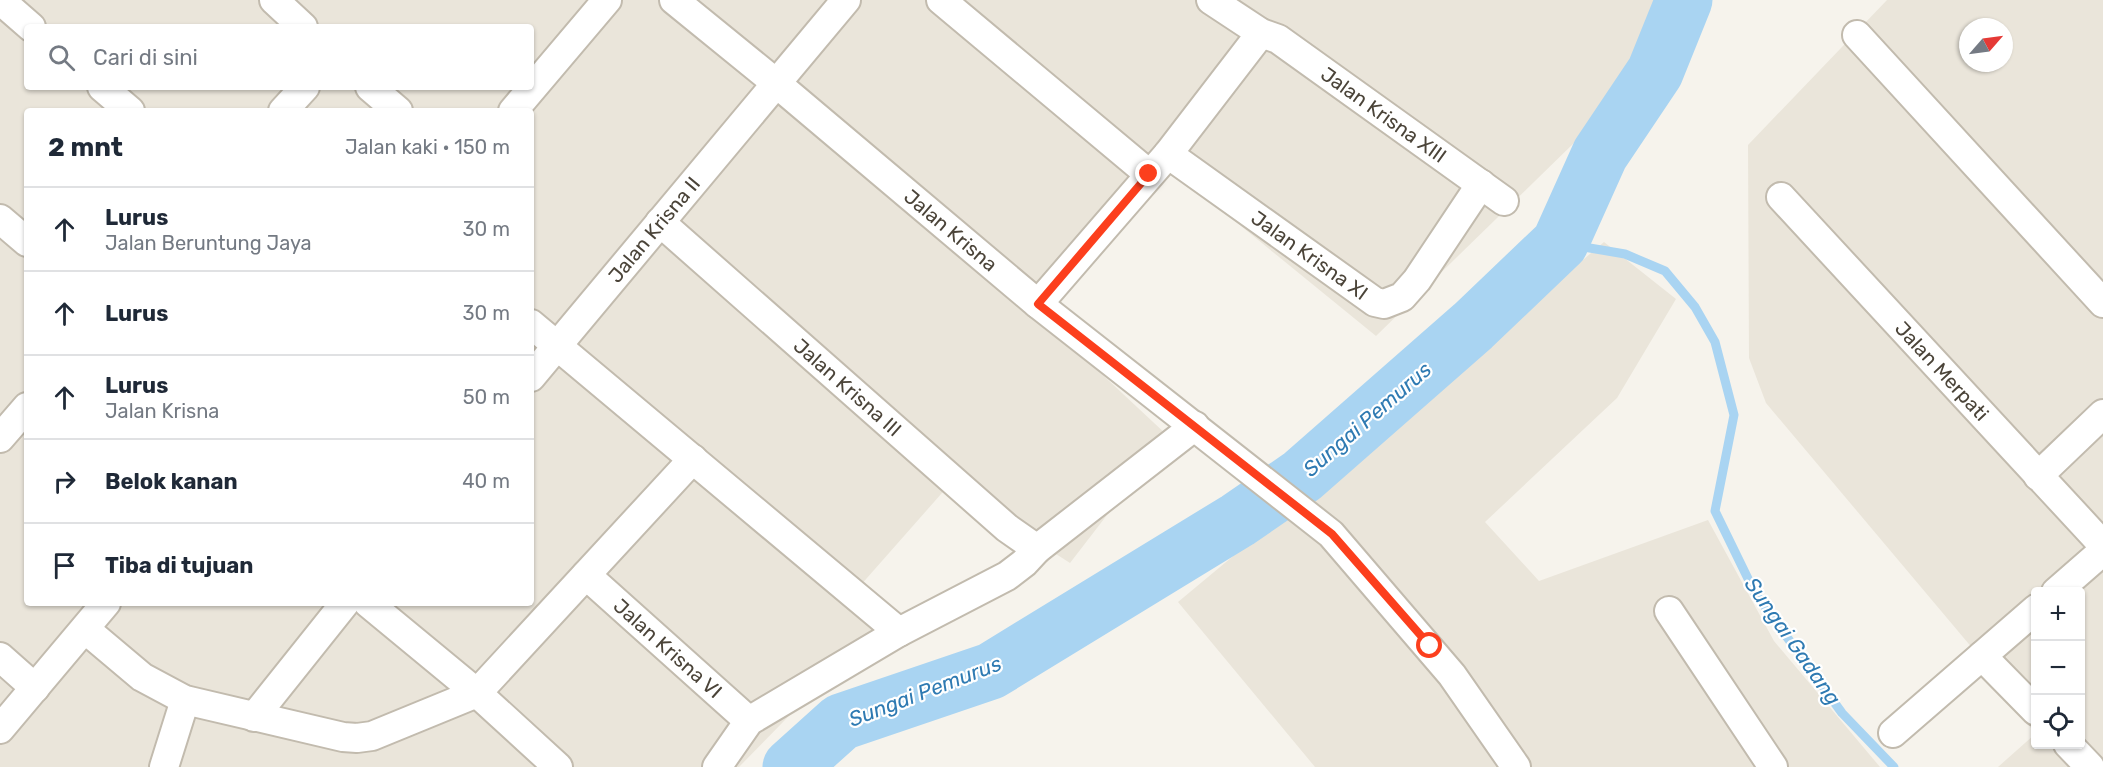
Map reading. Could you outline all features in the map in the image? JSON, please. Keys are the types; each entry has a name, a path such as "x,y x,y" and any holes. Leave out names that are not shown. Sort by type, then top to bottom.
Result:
{"street":[{"path":"0,0 28,24"},
{"path":"274,0 300,24"},
{"path":"534,86 608,0"},
{"name":"Jalan Krisna","path":"674,0 1038,304 1332,534 1452,675 1516,767"},
{"name":"Jalan Krisna II","path":"534,373 846,0"},
{"path":"941,0 1159,164"},
{"name":"Jalan Krisna XIII","path":"1211,0 1261,33 1278,39 1504,201"},
{"path":"1038,304 1159,164 1261,33"},
{"path":"1857,35 2103,303"},
{"path":"106,90 126,108"},
{"path":"286,108 302,90"},
{"path":"374,90 394,108"},
{"path":"516,108 531,90"},
{"name":"Jalan Krisna XI","path":"1159,164 1375,302 1384,304 1401,297 1417,280 1481,184"},
{"name":"Jalan Merpati","path":"1780,197 2103,545"},
{"path":"0,219 24,239"},
{"name":"Jalan Krisna III","path":"660,222 1007,528 1037,549"},
{"path":"534,326 899,632"},
{"path":"0,438 24,410"},
{"path":"2038,476 2103,414"},
{"path":"717,767 749,721 899,632 1006,576 1037,549 1195,426"},
{"path":"85,629 142,677 185,700 357,738 372,736 477,693 693,459"},
{"path":"2061,587 2103,551"},
{"name":"Jalan Krisna VI","path":"586,574 749,721"},
{"path":"0,729 104,606"},
{"path":"254,717 343,606"},
{"path":"372,606 477,693 558,767"},
{"path":"1669,611 1773,767"},
{"path":"1893,733 2031,613"},
{"path":"1982,656 2031,706"},
{"path":"0,657 35,688"},
{"path":"164,767 185,700"},
{"path":"2073,749 2090,767"}],"shaded area":[{"path":"0,0 1667,0 1655,37 1577,140 1376,336 1171,169 1030,307 1168,436 1070,563 949,485 852,595 899,639 824,680 739,767 0,767"},
{"path":"1887,0 2103,0 2103,767 1998,767 2031,738 2031,749 2085,749 2085,587 2031,587 2031,728 1984,662 1766,403 1749,358 1748,145"},
{"path":"1604,242 1676,299 1617,398 1485,522 1539,581 1708,520 1774,641 1880,767 1315,767 1178,602"}],"waterway":[{"name":"Sungai Pemurus","path":"791,767 841,722 991,671 1238,520 1302,476 1473,326 1560,243 1600,154 1655,72 1684,0"},
{"name":"Sungai Gadang","path":"1560,243 1625,254 1665,271 1695,307 1715,342 1734,415 1715,511 1755,593 1842,713 1894,767"}],"route":[{"path":"1149,174 1038,304 1332,534 1430,646"}]}
